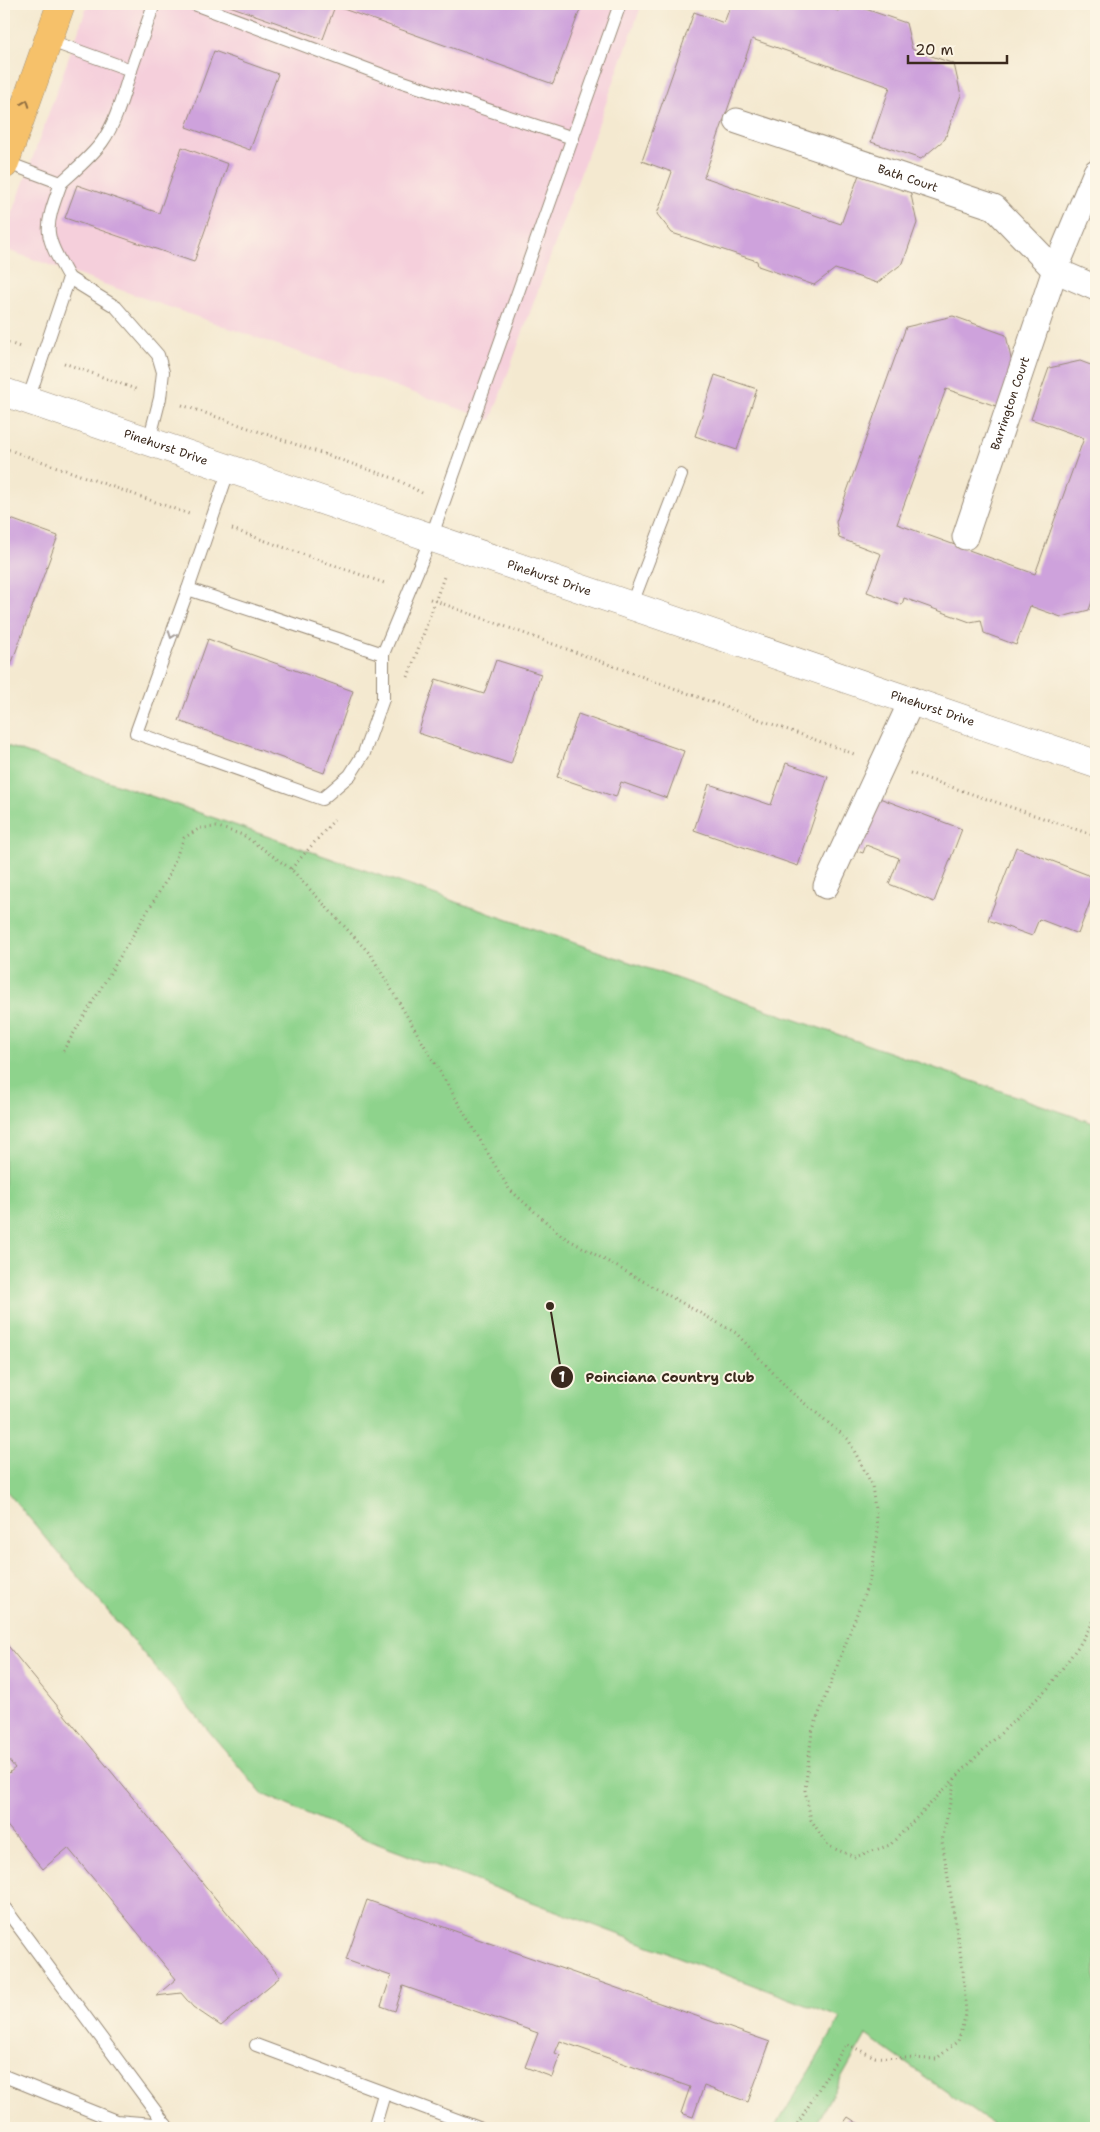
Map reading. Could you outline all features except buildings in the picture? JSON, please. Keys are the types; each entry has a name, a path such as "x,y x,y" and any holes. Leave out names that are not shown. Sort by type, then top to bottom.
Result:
{"main road":[{"path":"4,164 61,4"}],"street":[{"name":"Bath Court","path":"737,121 994,207 1055,270"},
{"name":"Barrington Court","path":"965,537 1055,270 1096,172"},
{"path":"1055,270 1096,288"},
{"name":"Pinehurst Drive","path":"16,396 1096,764"},
{"path":"826,886 881,763 912,700"}],"lane":[{"path":"149,441 160,398 163,372 158,355 116,307 69,278 52,246 48,234 48,219 61,183 91,156 114,120 154,4"},
{"path":"194,4 388,77 573,138"},
{"path":"229,469 188,590 136,733 322,799 350,775 364,753 383,699 383,654 431,538 620,4"},
{"path":"48,40 131,70"},
{"path":"4,164 61,183"},
{"path":"16,396 43,355 69,278"},
{"path":"631,606 681,474"},
{"path":"188,590 383,654"},
{"path":"4,1907 167,2126"},
{"path":"256,2045 479,2128"},
{"path":"4,2076 116,2121 167,2126"},
{"path":"374,2128 384,2094"}],"path":[{"path":"4,342 396,479 443,504"},
{"path":"4,448 881,763 1096,836"},
{"path":"63,1051 167,879 184,838 200,828 218,828 243,835 291,869 371,956 509,1189 562,1236 736,1332 791,1392 848,1439 872,1485 878,1534 869,1582 812,1732 805,1790 811,1820 828,1846 855,1857 890,1845 1048,1688 1080,1644 1096,1617"},
{"path":"795,2128 846,2044 875,2057 936,2059 958,2041 966,2014 963,1970 942,1842 956,1778"}],"shaded area":[{"path":"88,4 642,4 491,420 4,249 4,237"}],"green space":[{"path":"4,745 1096,1124 1096,2128 998,2128 866,2035 813,2128 775,2128 841,2018 378,1844 262,1794 4,1488"}],"place":[{"name":"Poinciana Country Club","path":"550,1306"}]}
